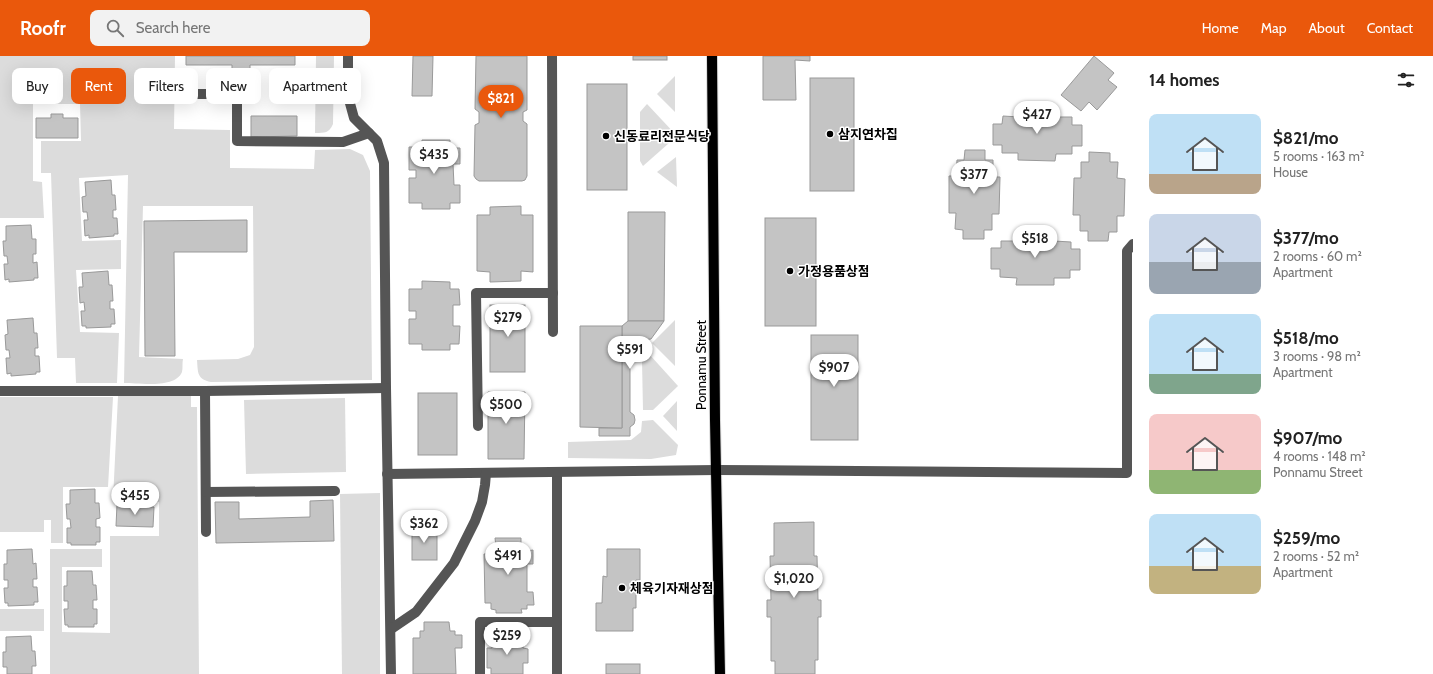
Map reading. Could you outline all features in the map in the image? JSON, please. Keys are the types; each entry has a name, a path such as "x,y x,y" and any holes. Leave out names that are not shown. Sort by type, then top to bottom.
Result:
{"main road":[{"name":"Ponnamu Street","path":"712,56 715,396 720,674"}],"street":[{"path":"348,56 348,96 354,118 377,141 384,163 387,474 392,674"},
{"path":"552,56 553,332"},
{"path":"198,94 237,94 237,141 343,142 369,133"},
{"path":"387,474 717,470 1127,473 1127,250 1133,244"},
{"path":"478,426 476,293 554,293"},
{"path":"0,391 205,391 386,388"},
{"path":"205,391 206,532"},
{"path":"557,472 557,674"},
{"path":"390,629 416,612 454,563 476,521 485,485 486,473"},
{"path":"206,492 335,491"},
{"path":"480,674 480,622 557,622"}],"shaded area":[{"path":"0,56 175,56 175,68 134,68 134,104 174,104 174,129 230,130 230,168 314,169 315,150 350,149 363,155 370,171 372,380 211,382 203,379 198,372 197,360 238,359 250,355 254,347 253,206 143,206 139,357 183,359 182,372 172,381 165,383 124,383 128,175 79,178 82,241 121,240 121,269 76,270 80,332 119,333 117,383 76,383 75,358 57,358 51,173 41,173 41,141 81,141 80,104 126,104 126,68 71,68 71,104 63,104 63,68 12,68 12,104 33,104 33,181 42,182 44,218 0,218"},
{"path":"316,56 334,56 334,68 316,68"},
{"path":"675,76 675,112 657,94"},
{"path":"315,104 333,104 333,124 326,132 315,133"},
{"path":"647,104 677,136 643,166 640,161 640,112"},
{"path":"676,157 677,187 657,172"},
{"path":"675,320 675,366 652,343"},
{"path":"649,354 678,386 653,410 643,410 642,361"},
{"path":"118,396 191,396 191,407 197,407 199,674 50,674 50,549 102,549 102,567 62,567 62,632 110,633 110,536 159,536 159,502 113,500"},
{"path":"0,397 113,397 108,487 63,487 63,543 51,543 51,520 44,520 44,532 0,532"},
{"path":"345,398 346,472 246,474 244,400"},
{"path":"677,401 677,431 663,416"},
{"path":"653,420 678,445 676,455 651,459 568,458 568,442 631,440 641,432 642,421"},
{"path":"380,493 380,674 342,674 340,494"},
{"path":"0,609 44,609 44,631 0,631"}],"building":[{"path":"186,56 295,56 295,65 250,65 250,68 232,68 232,65 186,65"},
{"path":"413,56 433,56 432,96 412,96"},
{"path":"476,56 527,56 527,110 523,112 523,121 527,124 527,176 525,180 479,181 474,176 475,125 479,123 479,112 475,109"},
{"path":"633,56 667,56 667,60 633,60"},
{"path":"763,56 810,56 810,61 795,60 796,100 763,100"},
{"path":"1094,56 1114,73 1108,80 1117,87 1097,110 1089,102 1081,111 1061,95"},
{"path":"810,78 854,78 854,191 810,191"},
{"path":"587,84 627,84 627,190 587,190"},
{"path":"1019,110 1056,110 1056,117 1072,117 1072,125 1082,125 1082,146 1072,146 1072,154 1056,154 1055,161 1018,160 1018,153 1002,153 1002,145 993,145 993,124 1002,124 1003,116 1019,117"},
{"path":"51,114 63,114 63,118 78,118 78,138 36,138 36,118 51,118"},
{"path":"251,116 297,116 297,136 251,137"},
{"path":"422,140 450,140 450,148 460,148 460,164 453,164 454,185 460,185 460,203 450,203 450,209 422,209 422,203 409,203 409,178 416,178 416,170 409,170 409,147 422,147"},
{"path":"965,150 985,150 985,160 993,160 993,177 1000,177 999,214 992,214 992,230 984,230 984,239 963,239 963,230 955,229 956,213 949,213 949,176 956,176 957,160 964,160"},
{"path":"1089,152 1110,153 1110,162 1118,162 1117,178 1125,179 1124,216 1117,216 1117,232 1109,232 1108,241 1088,241 1088,231 1080,231 1080,215 1073,215 1074,178 1081,178 1081,162 1089,162"},
{"path":"111,180 112,195 115,195 116,210 113,210 113,218 117,218 118,234 114,234 114,236 89,238 89,235 85,236 84,220 88,220 87,212 83,212 82,197 86,196 85,182"},
{"path":"521,206 521,215 533,215 533,272 521,271 521,281 490,282 490,272 477,271 477,215 490,215 490,207"},
{"path":"628,212 665,212 664,321 628,321"},
{"path":"765,218 816,218 816,326 765,326"},
{"path":"247,220 247,252 174,252 175,356 145,356 144,221"},
{"path":"31,225 32,239 36,239 36,254 33,254 33,263 37,262 38,278 34,278 34,280 9,282 9,279 5,280 4,264 8,264 7,256 4,256 3,241 6,241 6,226"},
{"path":"1017,234 1054,234 1054,241 1071,242 1071,249 1080,249 1080,270 1070,270 1070,278 1054,278 1054,285 1016,285 1017,278 1000,277 1000,269 991,269 991,248 1001,248 1001,241 1017,241"},
{"path":"108,271 109,285 112,285 113,301 110,301 110,309 114,309 115,324 111,324 111,327 86,328 86,326 82,326 81,311 85,311 84,302 80,303 79,287 83,287 82,273"},
{"path":"422,281 450,282 450,289 459,289 460,305 453,305 453,326 460,326 459,344 450,344 450,350 422,350 422,344 409,344 409,319 416,319 416,311 409,311 409,289 422,289"},
{"path":"490,305 525,305 525,372 490,372"},
{"path":"33,318 34,333 37,333 38,348 35,348 35,356 39,356 40,372 36,372 36,374 11,376 11,373 7,374 6,358 10,358 9,350 6,350 5,335 8,334 7,320"},
{"path":"628,321 664,321 651,339 642,340 643,346 635,346 635,353 630,353 630,412 634,415 635,420 634,424 630,427 630,436 599,436 599,428 622,428 622,326"},
{"path":"580,326 622,326 622,428 580,427"},
{"path":"811,335 858,335 858,440 811,440"},
{"path":"488,392 525,392 524,459 488,459"},
{"path":"418,393 457,393 457,455 418,455"},
{"path":"95,489 95,503 99,503 100,518 96,519 96,527 100,527 100,542 96,542 96,545 71,545 71,543 67,543 67,528 71,528 70,519 67,519 66,504 70,504 70,490"},
{"path":"333,500 334,541 216,543 215,502 239,502 239,519 310,517 310,501"},
{"path":"117,505 154,507 153,527 116,526"},
{"path":"814,522 814,556 817,556 818,600 821,600 821,617 818,617 818,660 815,660 815,674 775,674 775,661 771,661 771,617 767,617 767,600 771,600 770,556 774,556 774,523"},
{"path":"412,528 437,528 437,560 412,560"},
{"path":"495,538 521,538 521,547 526,547 527,551 533,550 533,564 527,564 527,592 533,592 534,605 527,605 527,609 521,609 522,613 496,613 496,610 491,609 491,603 485,603 484,554 491,554 491,547 496,547"},
{"path":"32,549 33,564 36,563 37,579 33,579 33,587 37,587 38,602 34,602 34,605 8,606 8,603 5,603 4,588 8,588 8,580 4,580 4,564 7,564 7,550"},
{"path":"607,549 640,549 640,580 636,580 636,608 633,608 633,631 596,631 596,603 602,603 603,576 607,577"},
{"path":"67,571 92,571 93,585 96,585 97,600 93,600 93,609 97,609 97,624 94,624 94,627 68,627 68,625 65,625 64,609 68,609 68,601 64,601 64,586 67,586"},
{"path":"424,622 449,622 450,631 455,631 455,635 462,635 462,648 455,648 456,674 413,674 413,638 420,638 420,631 424,631"},
{"path":"31,636 32,651 35,651 36,666 32,666 32,674 7,674 7,667 3,667 3,652 6,652 6,637"},
{"path":"492,638 523,638 523,648 528,649 528,663 523,663 523,674 491,674 491,668 487,668 487,648 492,648"},
{"path":"606,664 640,664 640,674 606,674"}],"place":[{"name":"삼지연차집","path":"830,134"},
{"name":"신동료리전문식당","path":"606,136"},
{"name":"가정용품상점","path":"790,271"},
{"name":"체육기자재상점","path":"622,588"}]}
